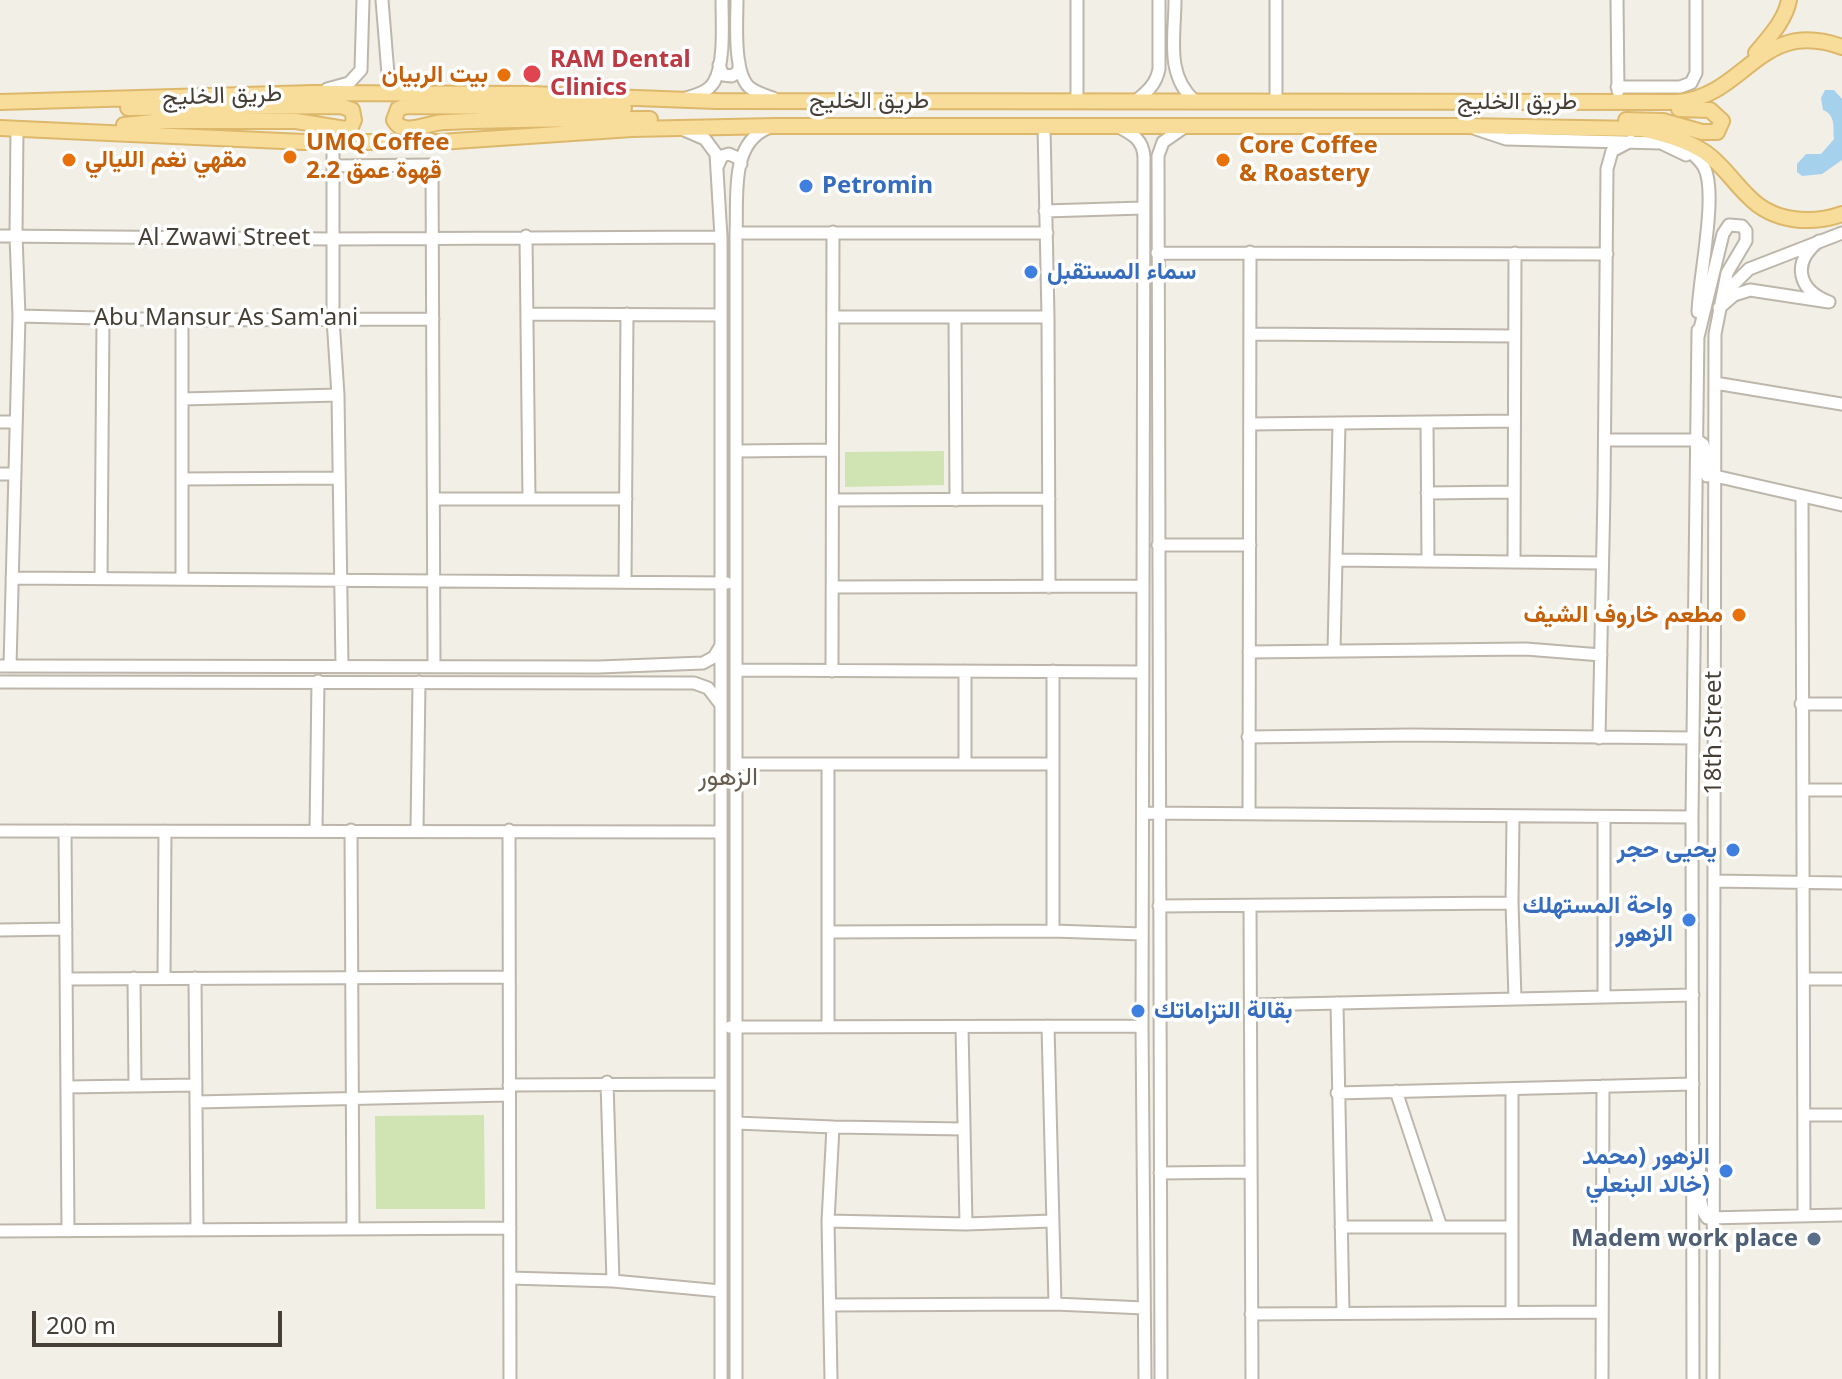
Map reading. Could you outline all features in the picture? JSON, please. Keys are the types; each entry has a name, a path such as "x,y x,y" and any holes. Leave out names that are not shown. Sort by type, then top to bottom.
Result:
{"main road":[{"path":"1739,74 1780,22 1789,0"},
{"name":"طريق الخليج","path":"0,102 313,93 531,94 679,101 1276,102 1618,95 1687,102 1708,94 1775,47 1788,42 1818,40 1842,47"},
{"path":"1563,128 1596,120 1647,120 1678,123 1702,132 1717,132 1722,121 1710,110 1650,108 1618,95"},
{"path":"716,101 662,108 406,106 398,109 394,120 405,129 444,122 605,119 699,119 747,126"},
{"path":"34,102 101,108 341,106 352,110 354,116 351,127 345,129 296,121 163,121 80,130"},
{"name":"طريق الخليج","path":"0,128 333,142 474,141 632,129 747,126 1464,126 1641,129 1664,134 1700,149 1726,169 1749,198 1781,216 1806,221 1842,214"}],"street":[{"path":"313,93 349,83 359,73 362,64 363,0"},
{"path":"382,0 388,74 398,84 423,94"},
{"path":"679,101 709,87 716,77 722,0"},
{"path":"719,60 720,72 729,76 739,71 737,0"},
{"path":"1077,0 1077,101"},
{"path":"1137,100 1157,79 1159,0"},
{"path":"1175,0 1177,79 1195,101"},
{"path":"1276,0 1276,102"},
{"path":"1617,0 1618,95 1691,83 1696,67 1696,0"},
{"path":"739,60 743,79 751,89 781,101"},
{"path":"736,1379 736,233 744,149 750,139 775,126"},
{"path":"1044,126 1049,587"},
{"path":"1117,126 1136,136 1141,142 1144,157 1142,1026 1145,1379"},
{"path":"1161,1379 1158,198 1160,148 1169,137 1186,126"},
{"path":"1464,126 1506,139 1631,141 1671,146 1688,156 1703,177 1706,205 1696,259 1694,306 1698,337"},
{"path":"17,128 19,316 12,578 5,666 694,664 714,657 721,643"},
{"path":"676,128 705,139 713,148 718,165 721,237 721,1379"},
{"path":"1664,134 1698,158 1706,169 1711,191 1700,279 1698,337 1692,817 1693,1379"},
{"path":"1578,140 1598,147 1607,169"},
{"path":"1599,738 1607,169 1612,151 1631,141"},
{"path":"333,142 333,319 338,395 342,666"},
{"path":"718,165 722,156 729,154 738,158 741,164"},
{"path":"334,166 432,165 434,666"},
{"path":"1143,189 1152,190 1158,198"},
{"path":"1045,211 1143,208"},
{"name":"18th Street","path":"1698,337 1723,234 1729,225 1742,226 1746,231 1746,241 1727,273 1720,303 1715,383 1713,1379"},
{"path":"832,671 833,232"},
{"path":"736,233 1047,233"},
{"path":"1720,303 1749,269 1842,233"},
{"name":"Al Zwawi Street","path":"0,236 333,239 433,236 721,237"},
{"path":"526,236 529,499"},
{"path":"1819,241 1805,256 1802,277 1814,296 1829,302"},
{"path":"1249,814 1250,252"},
{"path":"1157,253 1607,254"},
{"path":"1514,562 1515,253"},
{"path":"1720,303 1750,290 1842,305"},
{"path":"527,314 721,315"},
{"path":"625,581 627,314"},
{"name":"Abu Mansur As Sam'ani","path":"19,316 182,320 433,319"},
{"path":"833,317 1048,317"},
{"path":"955,317 956,500"},
{"path":"101,578 103,318"},
{"path":"182,320 182,579"},
{"path":"1251,334 1514,336"},
{"path":"1715,383 1842,404"},
{"path":"182,399 338,395"},
{"path":"1250,424 1514,421"},
{"path":"0,422 16,422"},
{"path":"1427,422 1428,561"},
{"path":"1334,651 1339,423"},
{"path":"1605,440 1697,440 1703,444 1707,456 1707,513 1715,546"},
{"path":"736,451 832,450"},
{"path":"0,474 15,474"},
{"path":"1715,476 1842,505"},
{"path":"182,479 339,478"},
{"path":"1427,493 1514,492"},
{"path":"1802,496 1804,1215"},
{"path":"434,499 626,499"},
{"path":"833,500 1049,499"},
{"path":"1158,545 1250,545"},
{"path":"1336,560 1602,563"},
{"path":"12,578 721,582 729,587 730,615 736,641"},
{"path":"833,587 1143,586"},
{"path":"1249,652 1526,649 1601,655"},
{"path":"0,682 694,683 703,676 702,668 694,664"},
{"path":"736,670 1143,672"},
{"path":"965,671 965,764"},
{"path":"1053,671 1053,931"},
{"path":"316,830 318,681"},
{"path":"417,830 419,682"},
{"path":"694,683 714,692 721,706"},
{"path":"1801,704 1842,704"},
{"path":"1248,737 1693,738"},
{"path":"736,764 1052,764"},
{"path":"828,764 828,1027"},
{"path":"1803,790 1842,790"},
{"path":"1143,813 1692,817"},
{"path":"1513,816 1515,999"},
{"path":"1604,817 1604,997"},
{"path":"351,830 353,1229"},
{"path":"509,830 510,1379"},
{"path":"0,831 721,832"},
{"path":"65,831 68,1231"},
{"path":"164,978 165,831"},
{"path":"1714,881 1842,883"},
{"path":"1159,906 1512,903"},
{"path":"1250,906 1252,1379"},
{"path":"0,930 66,929"},
{"path":"828,932 1053,931 1142,934"},
{"path":"66,979 509,977"},
{"path":"134,978 135,1086"},
{"path":"195,978 197,1230"},
{"path":"1804,979 1842,979"},
{"path":"1251,1005 1693,995"},
{"path":"1337,1003 1343,1313"},
{"path":"1048,1026 1055,1304"},
{"path":"721,1027 1142,1026"},
{"path":"962,1027 966,1224"},
{"path":"196,1102 352,1098 607,1082 721,1084"},
{"path":"607,1082 613,1281"},
{"path":"1337,1093 1693,1084"},
{"path":"67,1087 196,1085"},
{"path":"1602,1379 1603,1086"},
{"path":"1512,1089 1512,1312"},
{"path":"1396,1091 1441,1227"},
{"path":"1804,1115 1842,1115"},
{"path":"1693,1121 1703,1214 1707,1218 1842,1215"},
{"path":"736,1123 964,1129"},
{"path":"831,1379 828,1221 833,1127"},
{"path":"1160,1173 1251,1172"},
{"path":"828,1221 966,1224 1052,1221"},
{"path":"1341,1227 1512,1227"},
{"path":"0,1231 510,1228"},
{"path":"510,1278 613,1281 721,1291"},
{"path":"830,1305 1055,1304 1144,1308"},
{"path":"1251,1314 1602,1312"}],"green space":[{"path":"944,451 944,485 845,487 845,452"},
{"path":"484,1115 485,1209 376,1209 375,1116"}],"water":[{"path":"1825,90 1834,90 1842,99 1842,160 1822,174 1802,176 1797,172 1797,164 1806,154 1821,154 1834,139 1832,118 1823,110 1821,98"}],"place":[{"name":"RAM Dental Clinics","path":"532,74"},
{"name":"بيت الربيان","path":"504,75"},
{"name":"UMQ Coffee 2.2 قهوة عمق","path":"290,157"},
{"name":"مقهي نغم الليالي","path":"69,160"},
{"name":"Core Coffee & Roastery","path":"1223,160"},
{"name":"Petromin","path":"806,186"},
{"name":"سماء المستقبل","path":"1031,272"},
{"name":"مطعم خاروف الشيف","path":"1739,615"},
{"name":"يحيى حجر","path":"1733,850"},
{"name":"واحة المستهلك الزهور","path":"1689,920"},
{"name":"بقالة التزاماتك","path":"1138,1011"},
{"name":"الزهور (محمد خالد البنعلي)","path":"1726,1171"},
{"name":"Madem work place","path":"1814,1239"}],"district":[{"name":"الزهور","path":"728,778"}]}
